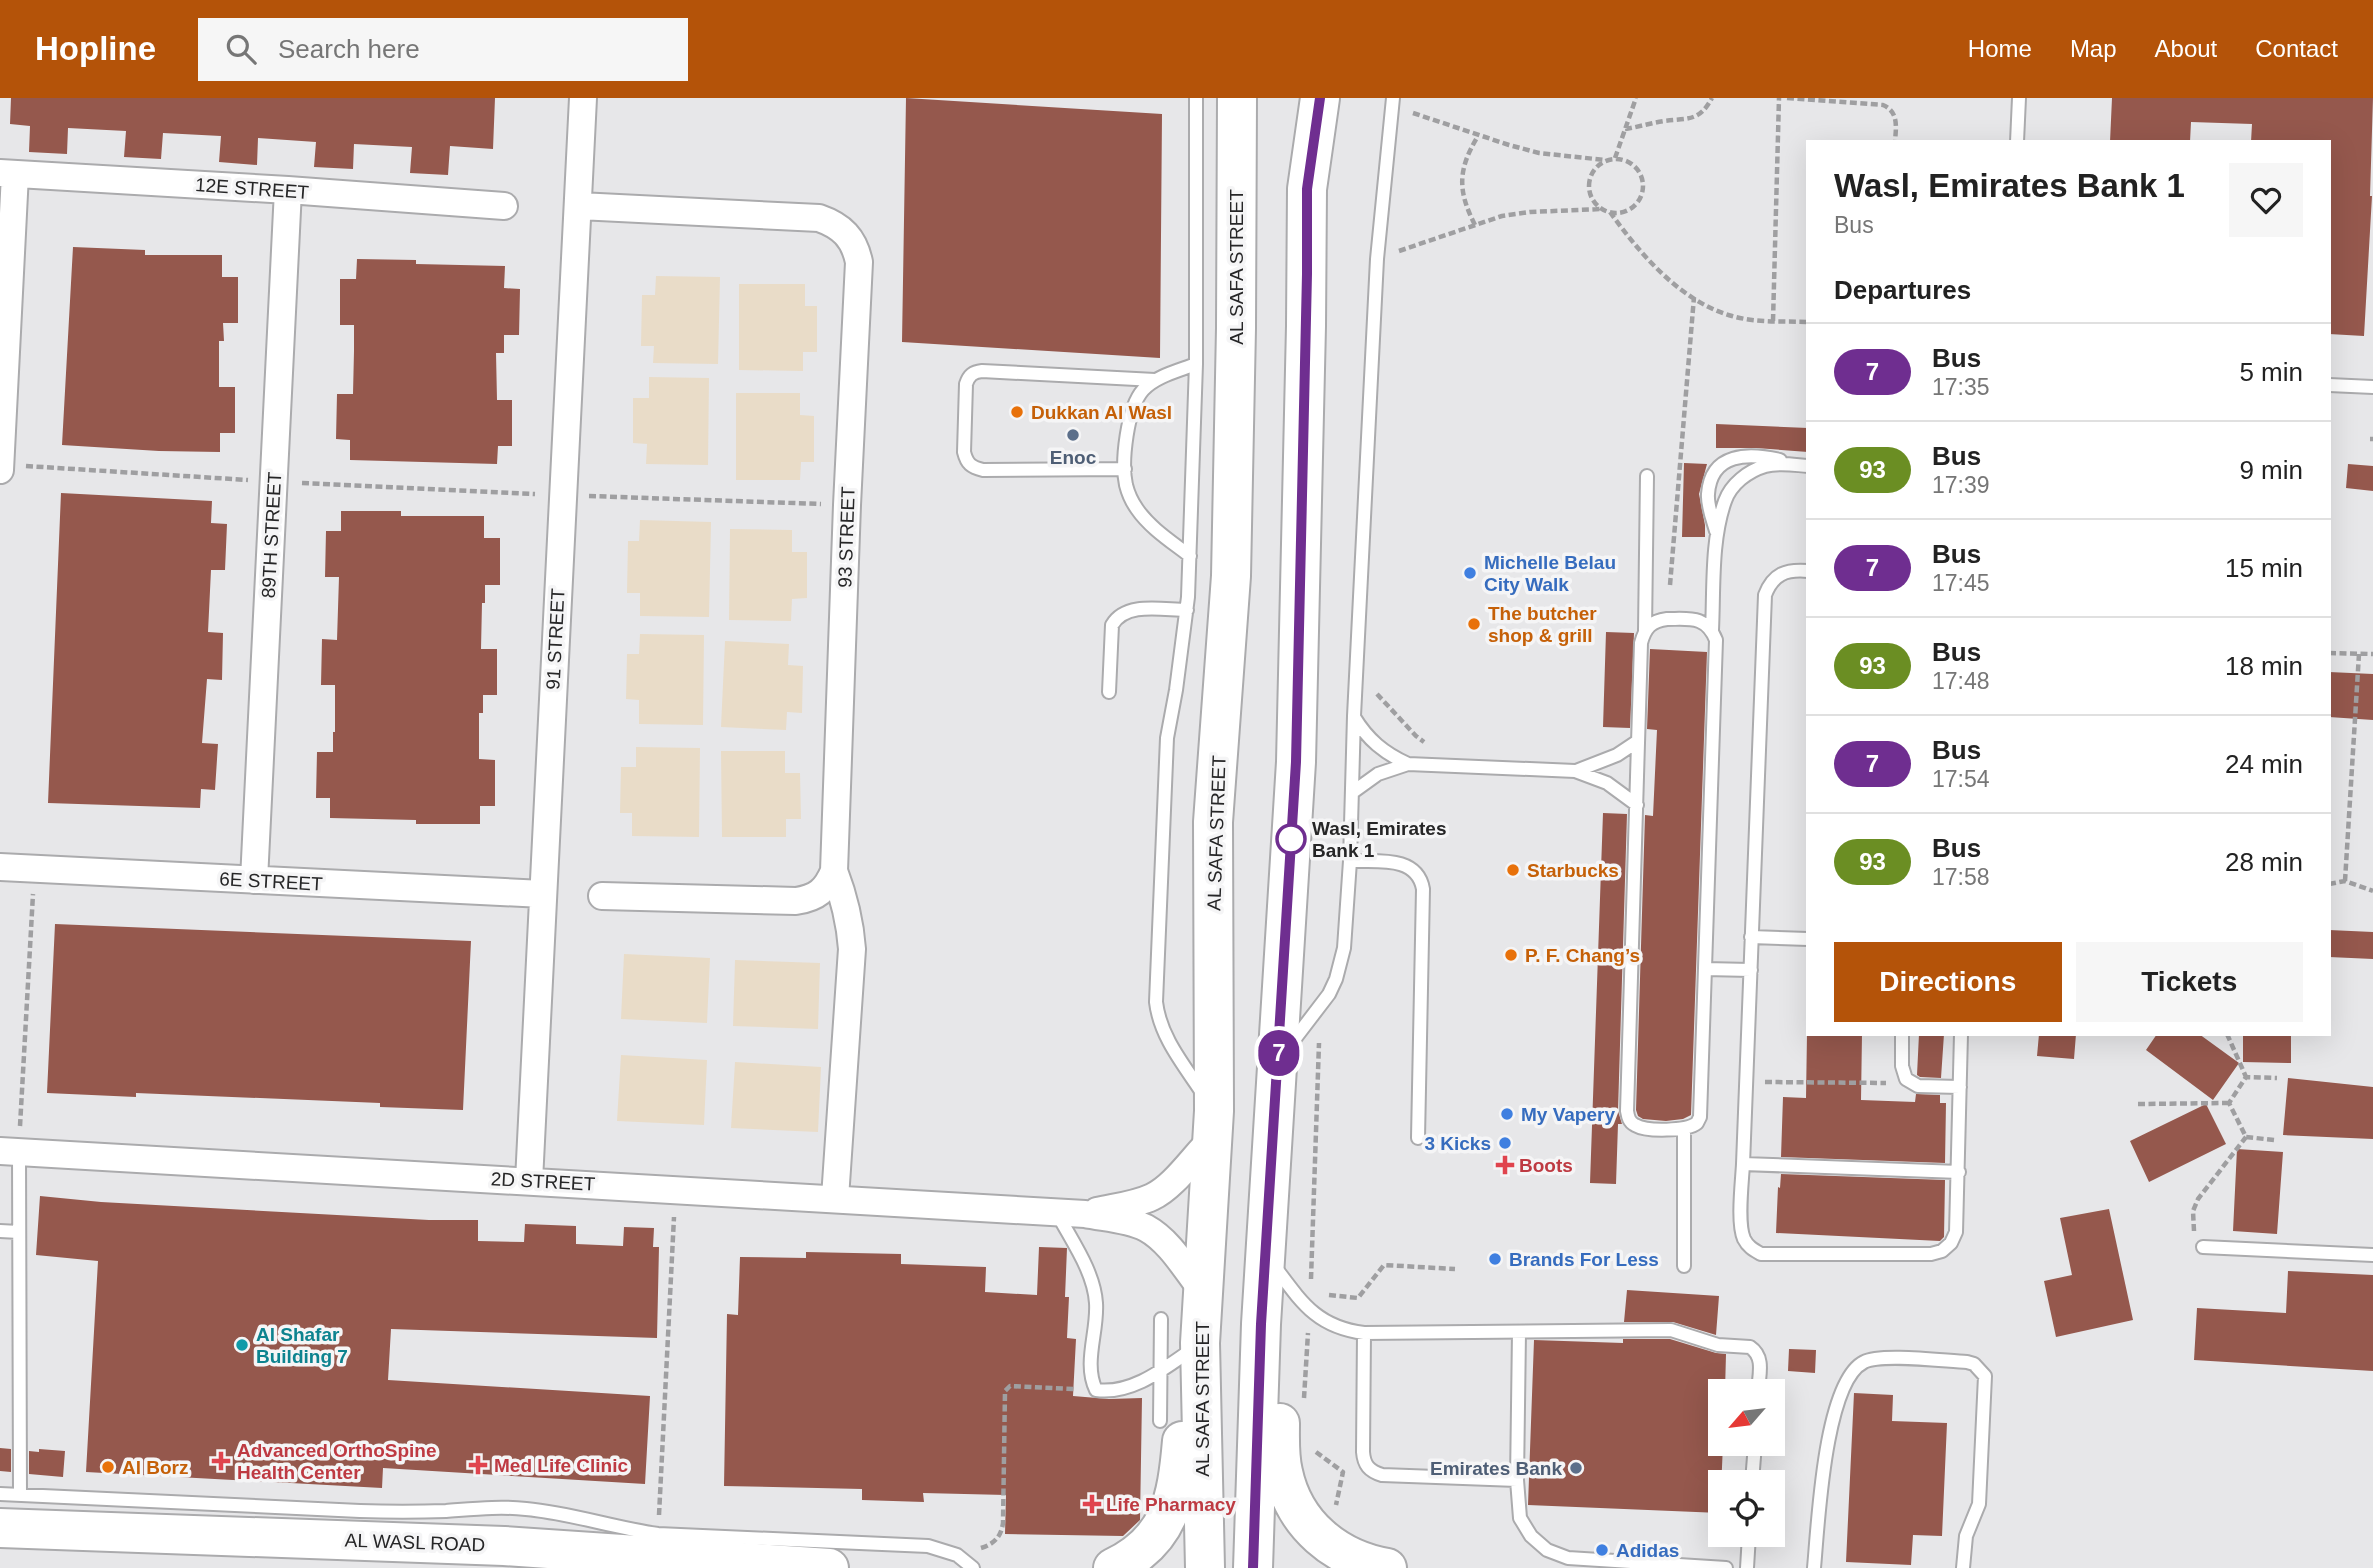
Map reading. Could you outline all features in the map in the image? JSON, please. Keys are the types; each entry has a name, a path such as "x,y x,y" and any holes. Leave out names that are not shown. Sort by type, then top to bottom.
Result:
{"main road":[{"name":"AL SAFA STREET","path":"1205,1568 1200,1343 1213,1125 1213,822 1231,576 1237,98"},
{"path":"1253,1568 1261,1324 1296,762 1307,313 1307,189 1299,98"},
{"path":"1307,189 1320,98"},
{"path":"1261,1324 1269,1335 1279,1360 1282,1471 1299,1513 1325,1542 1337,1551 1359,1562 1387,1568"},
{"path":"1113,1568 1128,1561 1147,1546 1163,1526 1174,1504 1179,1479 1186,1390 1200,1343"},
{"name":"AL WASL ROAD","path":"0,1528 503,1546 829,1568"},
{"path":"0,1536 58,1531"}],"street":[{"name":"91 STREET","path":"528,1181 583,98"},
{"name":"12E STREET","path":"8,173 504,206"},
{"path":"0,466 8,173"},
{"name":"89TH STREET","path":"254,880 288,190"},
{"name":"93 STREET","path":"579,206 819,218 834,223 847,233 855,246 859,262 834,871"},
{"name":"6E STREET","path":"0,867 543,894"},
{"path":"602,896 796,901 821,893 834,871"},
{"path":"834,871 844,896 852,949 835,1198"},
{"name":"2D STREET","path":"1086,1214 1154,1196 1168,1186 1213,1125"},
{"name":"2D STREET","path":"10,1151 1086,1214 1146,1228 1172,1251 1202,1290"}],"lane":[{"path":"1196,98 1196,364 1190,556 1187,610 1167,738 1156,1002 1157,1015 1167,1040 1213,1125"},
{"path":"2017,140 2019,98"},
{"path":"1278,1058 1321,1007 1336,979 1344,948 1377,259 1393,102"},
{"path":"1190,556 1152,526 1136,507 1126,485 1125,469 1134,403 1143,390 1155,380 1196,364"},
{"path":"1125,469 973,468 964,452 968,377 982,371 1155,380"},
{"path":"2331,385 2373,387"},
{"path":"1717,535 1708,495 1715,473 1723,464 1733,458 1755,454 1806,466"},
{"path":"1647,475 1627,1111 1630,1122 1640,1127 1684,1130 1697,1123 1700,1117 1716,640 1712,630 1717,535 1726,499 1742,478 1767,466 1806,466"},
{"path":"1806,570 1792,569 1780,573 1770,583 1765,595 1743,1164 1742,1229 1751,1249 1761,1254 1931,1254 1942,1251 1951,1244 1956,1232 1959,1172 1961,1036"},
{"path":"1109,692 1112,625 1116,618 1131,610 1187,610"},
{"path":"1644,631 1658,620 1694,619 1712,630"},
{"path":"1354,716 1363,732 1376,745 1408,764"},
{"path":"1575,771 1617,755 1638,741"},
{"path":"1353,792 1378,774 1408,764 1575,771 1607,782 1637,805"},
{"path":"1350,860 1400,863 1417,872 1422,879 1418,1138"},
{"path":"1751,937 1806,939"},
{"path":"1705,969 1751,970"},
{"path":"1902,1036 1903,1073 1911,1084 1960,1087"},
{"path":"1684,1130 1684,1266"},
{"path":"10,1151 19,1232 20,1495"},
{"path":"1743,1164 1959,1172"},
{"path":"1057,1212 1088,1273 1093,1289 1096,1304 1090,1372 1096,1390 1112,1390 1135,1383 1161,1371 1200,1343"},
{"path":"0,1231 19,1232"},
{"path":"2203,1247 2373,1255"},
{"path":"1265,1254 1310,1311 1329,1324 1346,1331 1671,1331 1718,1345 1750,1347 1759,1356 1758,1379"},
{"path":"1160,1421 1161,1319"},
{"path":"1520,1332 1517,1480 1520,1518 1531,1536 1547,1550 1567,1558 1726,1568"},
{"path":"1364,1333 1363,1452 1368,1468 1382,1475 1517,1480"},
{"path":"1814,1568 1824,1465 1838,1404 1856,1367 1863,1362 1881,1358 1967,1362 1975,1364 1985,1376 1979,1504 1966,1536 1963,1568"},
{"path":"0,1494 384,1512 486,1507 526,1509 565,1514 631,1531 658,1534 928,1546 957,1555 973,1568"},
{"path":"1746,1568 1748,1547"}],"path":[{"path":"1615,158 1636,98"},
{"path":"1625,129 1687,120 1698,115 1712,98"},
{"path":"1773,321 1779,98"},
{"path":"1787,98 1883,105 1895,114 1895,140"},
{"path":"1377,259 1502,216 1530,212 1628,210 1641,197 1643,188 1642,179 1632,164 1615,158 1605,160 1539,153 1478,136 1393,102"},
{"path":"1475,225 1464,203 1461,180 1466,156 1478,136"},
{"path":"1602,209 1591,196 1589,188 1593,172 1605,160"},
{"path":"1610,212 1645,256 1694,297 1730,316 1751,320 1806,322"},
{"path":"1667,620 1694,297"},
{"path":"0,466 562,495 847,505"},
{"path":"2331,653 2373,654"},
{"path":"2345,880 2359,654"},
{"path":"1355,691 1378,694 1416,736 1431,744"},
{"path":"10,1151 34,869"},
{"path":"2331,884 2345,880 2373,891"},
{"path":"2228,1036 2246,1077"},
{"path":"2246,1077 2277,1078"},
{"path":"2228,1103 2246,1077"},
{"path":"1747,1082 1911,1084"},
{"path":"2138,1104 2228,1103"},
{"path":"2228,1103 2246,1137"},
{"path":"2246,1137 2274,1140"},
{"path":"2203,1247 2193,1230 2193,1211 2198,1199 2246,1137"},
{"path":"658,1534 676,1189"},
{"path":"1322,1295 1358,1298 1384,1265 1455,1269"},
{"path":"957,1555 993,1543 1002,1530 1004,1395 1007,1388 1096,1390"}],"shaded area":[{"path":"656,276 720,277 718,364 653,363 654,346 641,346 642,295 655,295"},
{"path":"739,284 805,284 805,306 817,306 817,352 803,352 803,371 739,370"},
{"path":"649,377 709,378 708,465 646,464 647,444 633,443 633,398 649,398"},
{"path":"736,393 800,393 800,415 814,416 814,462 801,462 800,480 736,480"},
{"path":"640,520 711,522 709,617 640,616 640,593 627,593 628,541 639,541"},
{"path":"730,529 792,530 792,552 807,552 807,598 792,599 791,621 729,620"},
{"path":"640,634 704,635 703,725 639,724 639,700 626,699 627,654 639,654"},
{"path":"725,641 789,644 788,665 803,666 802,713 787,712 786,730 721,727"},
{"path":"636,747 700,748 699,837 632,836 632,813 620,813 621,767 636,767"},
{"path":"721,751 785,751 785,773 800,773 801,819 786,819 786,837 722,837"},
{"path":"624,954 710,958 707,1023 621,1019"},
{"path":"735,960 820,963 818,1029 733,1026"},
{"path":"621,1055 707,1060 704,1125 617,1121"},
{"path":"735,1062 821,1067 818,1132 731,1128"}],"building":[{"path":"11,98 495,98 493,149 450,146 448,175 410,173 412,147 354,144 353,169 314,167 316,142 258,138 257,165 219,162 221,136 163,133 161,159 124,157 126,131 68,128 67,154 29,152 30,126 10,124"},
{"path":"906,98 1162,114 1160,358 902,342"},
{"path":"2112,98 2373,98 2372,196 2364,336 2331,334 2331,140 2251,140 2252,124 2191,122 2190,140 2110,140"},
{"path":"73,247 145,250 145,255 222,255 222,277 238,277 238,323 223,323 224,341 219,341 219,387 235,387 235,433 220,433 220,452 62,445"},
{"path":"357,259 416,260 416,264 505,266 504,288 520,289 519,335 504,335 504,353 496,353 497,400 512,400 512,446 498,446 497,464 350,460 350,440 336,439 337,394 353,394 354,325 340,325 340,279 356,279"},
{"path":"1716,424 1806,428 1806,452 1716,448"},
{"path":"1684,463 1707,464 1699,494 1705,537 1682,537"},
{"path":"2348,464 2373,466 2373,491 2346,488"},
{"path":"61,493 212,501 211,523 227,524 225,570 211,570 208,632 223,633 222,680 207,679 202,743 218,744 215,790 201,789 200,808 48,803"},
{"path":"341,511 401,511 401,516 484,516 484,538 500,538 500,585 485,585 481,649 497,649 497,695 483,695 483,713 479,713 479,759 495,760 495,806 480,806 480,824 416,824 416,820 330,818 330,798 316,798 317,752 333,752 335,732 335,685 321,685 322,639 337,640 339,577 325,577 326,531 341,531"},
{"path":"1606,632 1634,633 1630,728 1603,727"},
{"path":"1650,649 1707,652 1691,1115 1666,1121 1643,1119 1638,1116 1636,1110 1645,815 1653,816 1657,730 1647,729"},
{"path":"2331,672 2373,674 2373,720 2331,717"},
{"path":"1603,813 1627,814 1618,1111 1622,1124 1618,1124 1616,1184 1590,1183"},
{"path":"55,924 471,941 463,1110 380,1107 380,1103 136,1093 136,1097 47,1093"},
{"path":"2331,930 2373,932 2373,959 2331,957"},
{"path":"1807,1036 1862,1036 1861,1100 1915,1102 1916,1094 1940,1095 1940,1103 1946,1103 1945,1163 1781,1157 1783,1097 1806,1098"},
{"path":"1919,1036 1944,1036 1941,1078 1917,1075"},
{"path":"2039,1036 2076,1036 2074,1059 2037,1056"},
{"path":"2156,1036 2202,1036 2239,1063 2213,1100 2146,1050"},
{"path":"2243,1036 2291,1036 2291,1063 2243,1062"},
{"path":"2288,1078 2373,1087 2373,1139 2283,1135"},
{"path":"2206,1104 2226,1144 2149,1182 2130,1141"},
{"path":"2237,1149 2283,1152 2277,1234 2233,1231"},
{"path":"1781,1174 1945,1180 1944,1237 1940,1241 1776,1233"},
{"path":"40,1196 101,1202 429,1220 478,1220 478,1241 524,1242 525,1224 576,1226 576,1244 623,1246 624,1227 654,1228 653,1247 659,1247 657,1338 391,1329 388,1380 650,1396 645,1484 383,1468 382,1488 86,1472 98,1261 36,1255"},
{"path":"2109,1209 2133,1320 2056,1337 2044,1281 2072,1275 2060,1218"},
{"path":"1039,1247 1067,1248 1067,1338 1076,1339 1073,1396 1142,1398 1140,1520 1123,1536 1005,1534 1006,1495 923,1493 924,1502 862,1500 862,1489 724,1486 727,1314 738,1315 740,1257 806,1258 806,1252 901,1254 901,1264 986,1267 985,1292 1037,1295"},
{"path":"2288,1271 2373,1275 2373,1371 2194,1360 2197,1308 2286,1313"},
{"path":"1627,1290 1719,1296 1716,1335 1673,1322 1624,1322"},
{"path":"1623,1339 1670,1339 1726,1354 1725,1379 1708,1379 1708,1456 1722,1456 1722,1470 1708,1470 1708,1512 1528,1505 1534,1340 1623,1343"},
{"path":"1789,1349 1816,1350 1815,1373 1788,1371"},
{"path":"1854,1393 1893,1395 1892,1421 1947,1423 1942,1536 1913,1535 1911,1565 1846,1562"},
{"path":"0,1448 11,1449 11,1472 0,1471"},
{"path":"39,1449 65,1451 63,1477 29,1474 29,1451 39,1452"}],"bus line":[{"name":"7","path":"1253,1568 1261,1324 1296,762 1307,189 1320,98"}],"place":[{"name":"Dukkan Al Wasl","path":"1017,412"},
{"name":"Enoc","path":"1073,435"},
{"name":"Michelle Belau City Walk","path":"1470,573"},
{"name":"The butcher shop & grill","path":"1474,624"},
{"name":"Wasl, Emirates Bank 1","path":"1291,839"},
{"name":"Starbucks","path":"1513,870"},
{"name":"P. F. Chang’s","path":"1511,955"},
{"name":"My Vapery","path":"1507,1114"},
{"name":"3 Kicks","path":"1505,1143"},
{"name":"Boots","path":"1505,1165"},
{"name":"Brands For Less","path":"1495,1259"},
{"name":"Al Shafar Building 7","path":"242,1345"},
{"name":"Advanced OrthoSpine Health Center","path":"221,1461"},
{"name":"Med Life Clinic","path":"478,1465"},
{"name":"Al Borz","path":"108,1467"},
{"name":"Emirates Bank","path":"1576,1468"},
{"name":"Life Pharmacy","path":"1092,1504"},
{"name":"Adidas","path":"1602,1550"}]}
